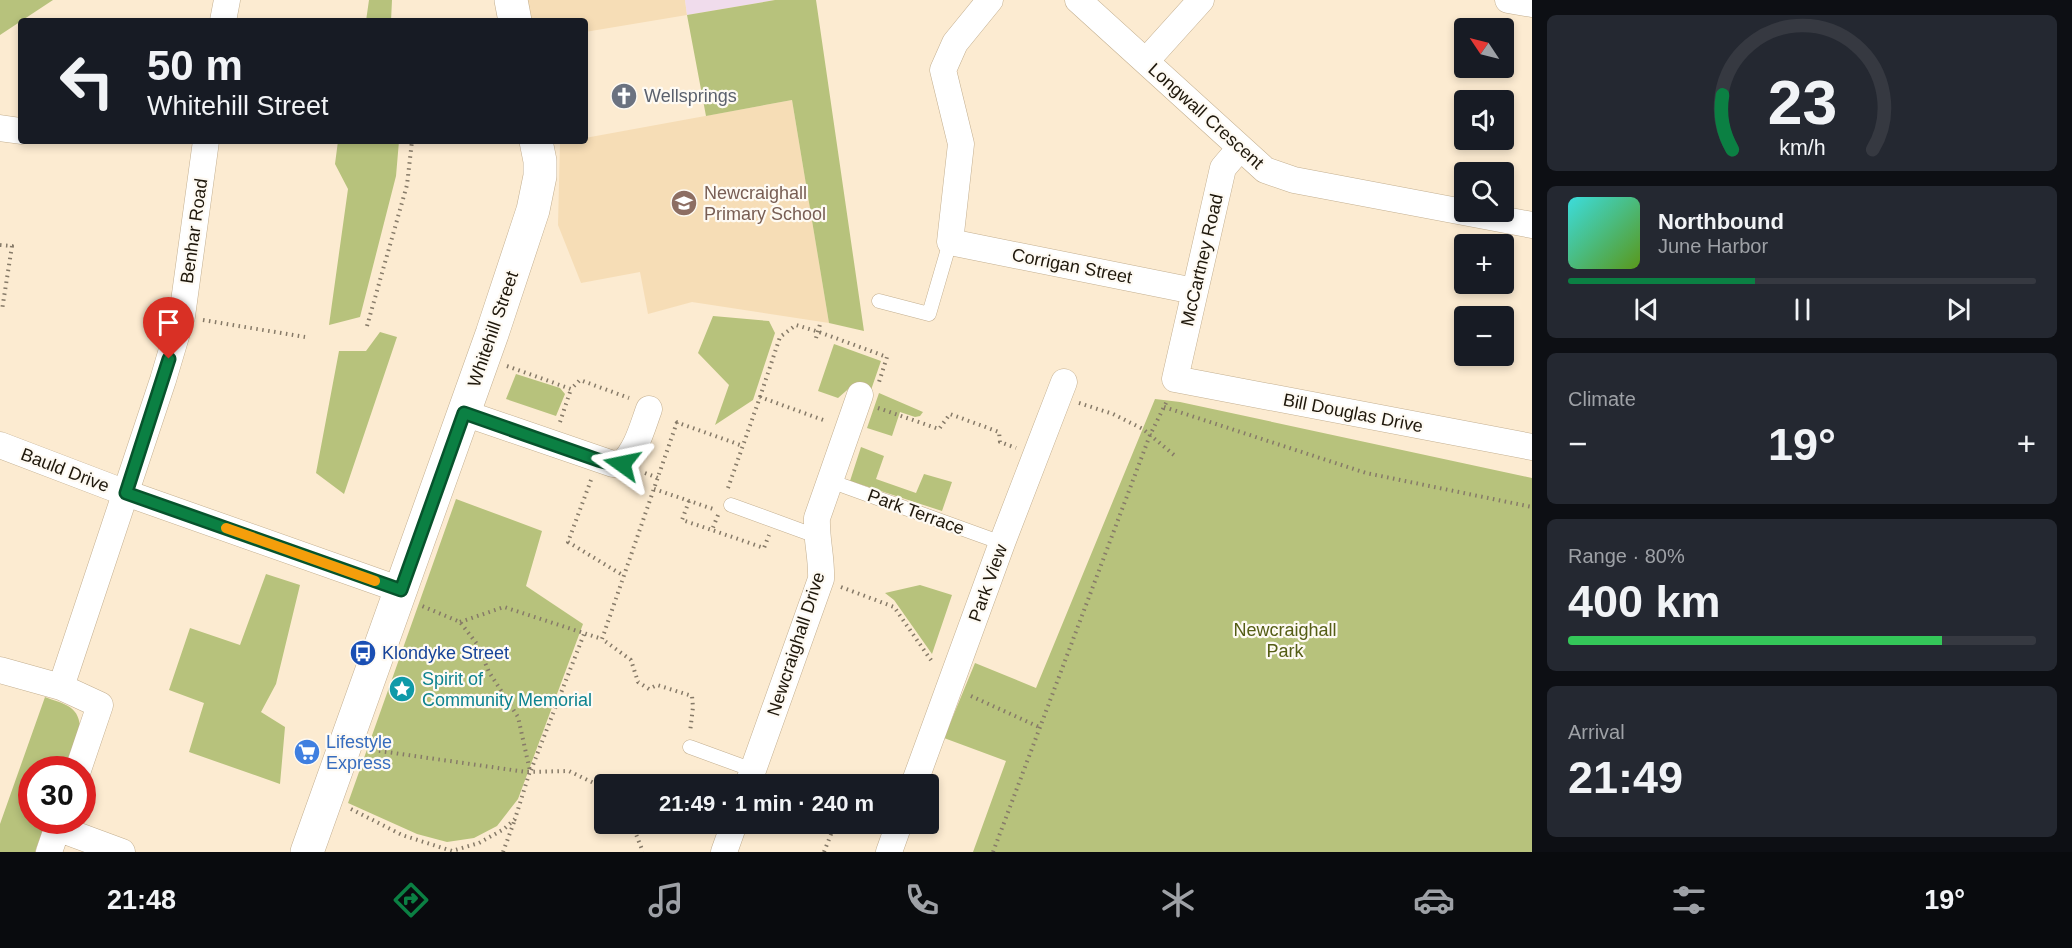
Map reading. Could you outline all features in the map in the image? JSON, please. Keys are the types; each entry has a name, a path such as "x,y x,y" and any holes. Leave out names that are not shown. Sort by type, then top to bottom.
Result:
{"main road":[{"path":"511,0 514,18"},
{"name":"Whitehill Street","path":"307,852 484,356 532,210 540,176 537,144"}],"street":[{"path":"224,18 227,0"},
{"path":"950,242 961,144 943,70 955,43 990,0"},
{"name":"Longwall Crescent","path":"1078,0 1265,170 1294,180 1532,225"},
{"path":"1146,61 1201,0"},
{"path":"1508,0 1532,4"},
{"path":"0,129 18,131"},
{"name":"Benhar Road","path":"61,687 182,316 206,144"},
{"name":"McCartney Road","path":"1175,379 1223,168 1240,148"},
{"name":"Corrigan Street","path":"950,242 1194,291"},
{"name":"Bill Douglas Drive","path":"1175,379 1532,447"},
{"name":"Park View","path":"918,774 1061,389"},
{"name":"Newcraighall Drive","path":"752,774 821,579 822,564 816,536 817,518 846,434 862,401"},
{"path":"464,413 598,460 622,464 634,449 649,409"},
{"name":"Bauld Drive","path":"0,445 399,594"},
{"path":"0,670 61,687 100,705 83,756"},
{"path":"55,834 122,852"},
{"path":"724,852 730,834"},
{"path":"889,852 895,834"}],"lane":[{"path":"879,302 929,314 950,242"},
{"name":"Park Terrace","path":"830,481 1002,543"},
{"path":"725,508 775,520 816,536"},
{"path":"690,747 745,774"}],"path":[{"path":"367,326 407,185 412,144"},
{"path":"0,245 12,246 2,309"},
{"path":"182,316 305,338"},
{"path":"816,338 821,321"},
{"path":"712,530 725,508 743,446 780,337 796,325 887,357 862,401 939,429 950,414 999,432 1000,442 1035,456"},
{"path":"484,356 571,389"},
{"path":"993,852 1149,435 1170,397 1175,379"},
{"path":"552,443 571,389 580,380 630,399 677,422 743,446"},
{"path":"1061,389 1113,414 1149,435 1174,455"},
{"path":"760,397 823,419 846,434"},
{"path":"1164,407 1366,473 1532,507"},
{"path":"602,639 677,422"},
{"path":"598,460 568,542 624,576"},
{"path":"654,489 689,501 725,508"},
{"path":"689,501 682,520 764,548 775,520"},
{"path":"821,579 894,607 950,687 1039,727"},
{"path":"399,594 460,622 477,644 489,672 518,717 530,771"},
{"path":"460,622 504,607 602,639 631,660 638,682 649,689 657,686 692,696 690,747"},
{"path":"503,852 530,771 584,634"},
{"path":"363,748 526,772 569,771 594,783"},
{"path":"330,787 346,793 342,805 402,835 452,852 479,843 504,829 515,819"},
{"path":"636,834 644,852"},
{"path":"824,852 831,834"}],"shaded area":[{"path":"522,0 685,0 687,15 588,32 588,18 525,18"},
{"path":"685,0 775,0 687,15"},
{"name":"Newcraighall Primary School","path":"792,100 829,323 692,302 648,314 640,272 581,283 558,225 560,144 588,144 588,137"}],"green space":[{"path":"0,0 53,0 26,18 18,18 18,23 0,35"},
{"path":"369,0 392,0 391,18 366,18"},
{"path":"775,0 816,0 864,331 829,323 792,100 706,116 687,15"},
{"path":"338,144 399,144 396,176 360,317 329,325 348,189 335,164"},
{"path":"713,316 769,321 775,333 753,400 715,425 729,385 698,353"},
{"path":"380,332 397,337 344,494 316,473 339,351 366,351"},
{"path":"834,344 881,361 871,390 854,384 838,398 818,391"},
{"path":"516,374 560,388 565,394 556,416 506,399"},
{"path":"879,393 923,412 920,416 915,417 900,412 892,436 867,428"},
{"name":"Newcraighall Park","path":"1155,399 1180,402 1532,478 1532,852 973,852 1006,761 944,738 975,663 1036,688"},
{"path":"861,447 884,456 876,479 916,493 924,474 952,482 942,511 850,481"},
{"path":"456,499 542,531 526,586 583,624 518,799 497,826 474,838 447,842 417,834 348,803"},
{"path":"266,574 300,585 276,684 261,712 285,727 280,784 189,752 204,703 169,690 190,628 240,645"},
{"path":"920,585 952,595 932,654 894,600 885,593"},
{"path":"45,697 73,709 80,726 69,756 24,756"},
{"path":"18,773 18,834 41,834 35,852 0,852 0,824"}],"slow traffic":[{"path":"226,528 375,581"}],"place":[{"name":"Wellsprings","path":"624,96"},
{"name":"Newcraighall Primary School","path":"684,203"},
{"name":"Klondyke Street","path":"363,653"},
{"name":"Spirit of Community Memorial","path":"402,689"},
{"name":"Lifestyle Express","path":"307,752"}],"route":[{"path":"169,359 126,493 401,590 464,413 598,460 622,464"}]}
